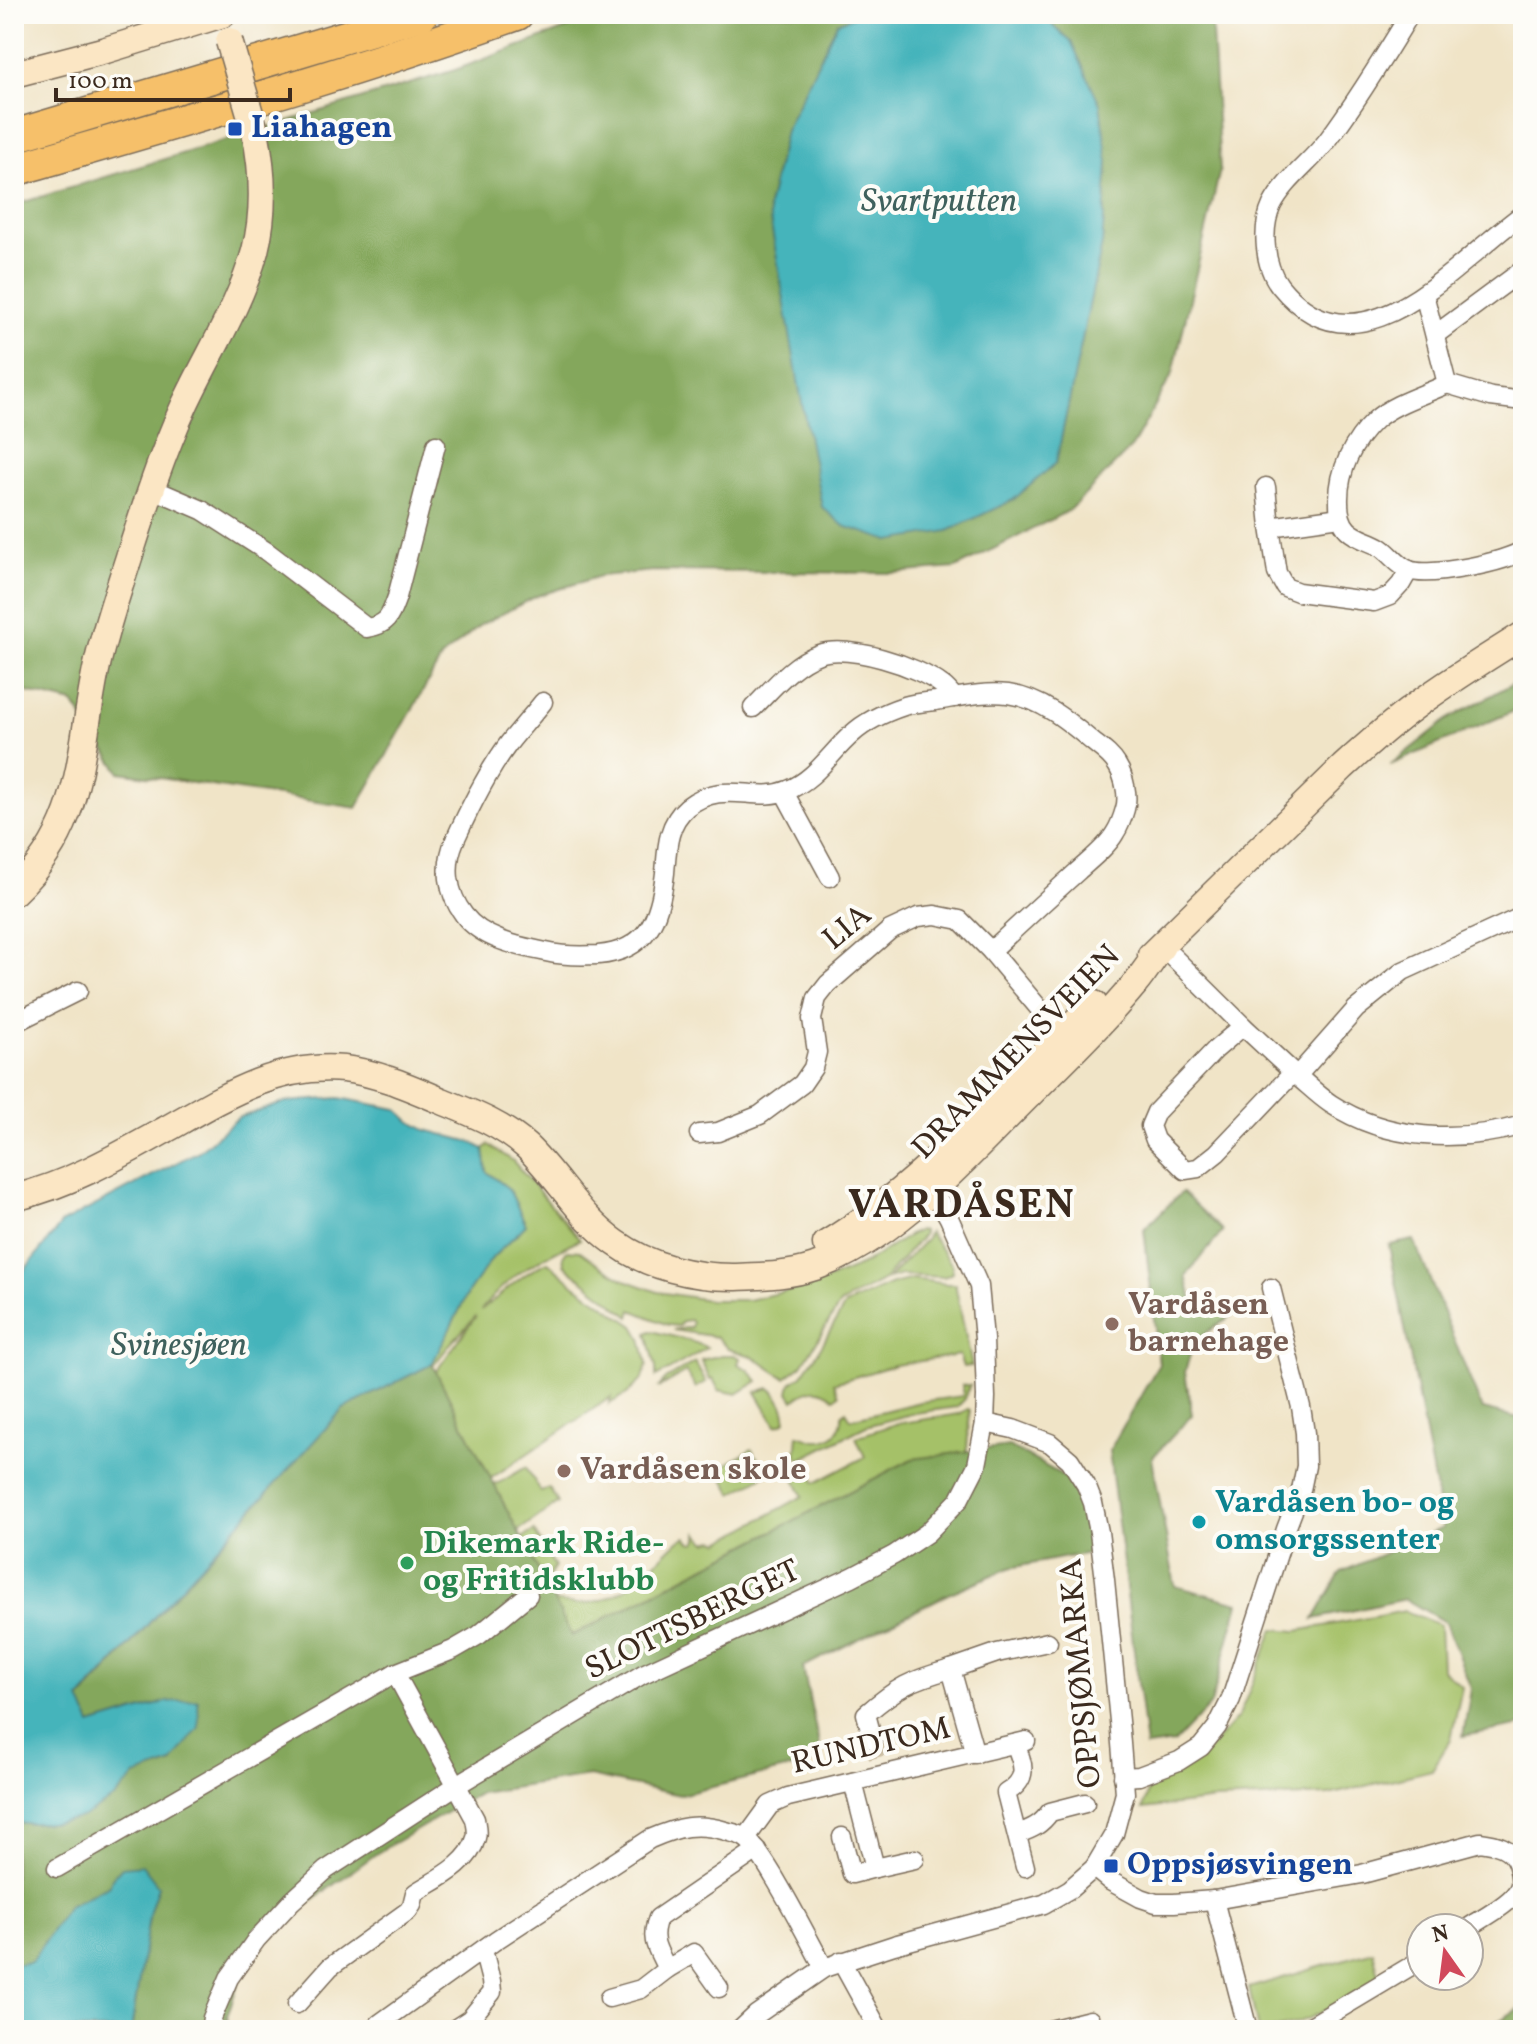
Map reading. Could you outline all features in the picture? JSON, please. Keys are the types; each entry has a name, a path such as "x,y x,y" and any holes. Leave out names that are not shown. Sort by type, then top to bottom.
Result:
{"highway":[{"path":"14,136 422,14"},
{"path":"14,170 391,57 517,14"}],"main road":[{"path":"14,74 106,50 154,24 222,14 255,131 261,158 262,190 260,226 246,280 185,405 151,488 111,612 96,669 74,796 49,852 14,892"},
{"name":"DRAMMENSVEIEN","path":"14,1198 55,1186 84,1173 260,1080 303,1070 345,1069 394,1082 512,1134 547,1168 600,1230 643,1258 700,1275 744,1276 800,1257 926,1182 1071,1039 1123,978 1162,946 1375,738 1446,684 1523,635"}],"street":[{"path":"1410,14 1326,142 1284,187 1272,206 1264,233 1276,282 1293,301 1313,315 1338,324 1369,322 1398,310 1424,294 1523,214"},
{"path":"1435,335 1523,270"},
{"path":"1424,294 1447,384"},
{"path":"1523,401 1491,397 1447,384 1392,408 1376,419 1358,439 1341,472 1338,491 1340,517 1347,530 1381,548 1409,570 1427,572 1488,563 1517,555 1523,550"},
{"path":"151,488 202,510 266,551 367,628 379,626 389,618 397,597 436,445"},
{"path":"1266,487 1277,573 1285,587 1298,592 1374,602 1390,596 1409,570"},
{"path":"1270,527 1340,517"},
{"path":"753,708 797,666 820,654 846,650 888,660 922,673 942,684 955,698"},
{"path":"543,702 508,744 482,787 450,853 448,875 457,906 481,931 525,948 560,955 608,954 627,949 642,939 659,909 670,831 678,815 702,797 726,791 784,792 798,786 853,733 874,719 906,705 981,694 1008,694 1048,708 1111,757 1124,782 1126,806 1114,835 991,951"},
{"path":"784,792 830,877"},
{"name":"LIA","path":"699,1134 718,1132 760,1115 802,1084 813,1068 817,1052 812,1019 817,998 828,984 890,930 918,917 935,915 960,920 991,951 1043,1013 1071,1039"},
{"path":"1243,1026 1215,1050 1156,1112 1150,1126 1155,1140 1185,1170 1198,1168 1217,1153 1356,1009 1403,971 1523,916"},
{"path":"1162,946 1295,1074 1338,1108 1377,1126 1431,1137 1495,1133 1523,1125"},
{"path":"14,1023 78,991"},
{"name":"SLOTTSBERGET","path":"210,2030 229,1978 256,1940 326,1870 457,1785 643,1674 894,1555 927,1533 959,1500 977,1465 985,1423 984,1339 979,1286 949,1218 926,1182"},
{"path":"1123,1777 1139,1776 1179,1761 1201,1747 1217,1727 1231,1699 1301,1490 1306,1466 1305,1433 1271,1288"},
{"name":"OPPSJØMARKA","path":"740,2030 756,2015 833,1964 1044,1904 1070,1889 1094,1868 1114,1834 1125,1795 1105,1580 1093,1503 1070,1460 1050,1443 1013,1429 985,1423"},
{"path":"57,1868 395,1673 453,1650 479,1635 528,1595"},
{"path":"878,1758 866,1714 889,1694 916,1678 997,1653 1048,1642"},
{"path":"951,1669 975,1754"},
{"path":"297,2004 330,1967 408,1911 415,1893 469,1854 477,1835 475,1819 395,1673"},
{"name":"RUNDTOM","path":"667,1969 653,1931 658,1918 751,1844 770,1805 788,1797 853,1782 878,1758 975,1754 1021,1742 1023,1774 1020,1781 1006,1793 1017,1834"},
{"path":"853,1782 875,1868"},
{"path":"1025,1867 1017,1834 1034,1828 1050,1812 1085,1803"},
{"path":"379,2024 483,1950 650,1839 676,1828 705,1825 751,1844 879,2030"},
{"path":"866,1832 834,1839 852,1874 915,1859"},
{"path":"1094,1868 1110,1881 1156,1903 1214,1900 1362,1874 1480,1842 1499,1844 1514,1856 1520,1873 1519,1888 1507,1902 1485,1917"},
{"path":"1214,1900 1248,2030"},
{"path":"609,1998 641,1989 690,1946 719,1988"},
{"path":"453,2030 470,2019 492,1992 483,1950"},
{"path":"1297,2030 1309,2027 1405,1970"},
{"path":"1050,2030 1090,2020"}],"green space":[{"path":"606,14 859,14 837,23 785,131 768,207 822,507 948,531 1013,500 1056,463 1102,244 1108,162 1071,41 1039,14 1211,14 1220,170 1173,373 1132,447 1070,510 956,568 893,573 654,571 600,576 537,596 480,625 442,657 357,808 120,772 73,703 14,689 14,205 455,70"},
{"path":"1523,678 1523,707 1390,765 1448,719"},
{"path":"489,1145 513,1161 580,1239 514,1277 481,1310 521,1278 548,1262 634,1326 641,1338 647,1364 643,1379 627,1394 609,1404 611,1397 481,1485 432,1377 476,1316 433,1366 432,1363 469,1291 493,1257 526,1225 509,1189 487,1172 484,1149"},
{"path":"1182,1192 1223,1231 1186,1276 1193,1302 1231,1316 1194,1341 1185,1372 1192,1415 1152,1458 1175,1586 1239,1603 1211,1704 1174,1743 1146,1747 1109,1451 1159,1364 1144,1229"},
{"path":"923,1231 922,1236 884,1280 840,1304 802,1365 785,1378 752,1356 728,1349 717,1337 673,1330 691,1327 690,1320 678,1326 668,1325 632,1310 630,1317 570,1270 564,1264 563,1256 567,1250 580,1251 625,1280 658,1292 709,1300 748,1300 818,1284 862,1265"},
{"path":"929,1232 952,1265 952,1273 944,1277 901,1275 888,1279 926,1239"},
{"path":"1414,1240 1482,1409 1523,1419 1523,1725 1463,1736 1471,1689 1446,1623 1405,1599 1314,1619 1341,1572 1443,1528 1389,1245"},
{"path":"913,1279 955,1284 972,1366 963,1367 959,1355 895,1365 834,1383 839,1395 834,1398 824,1391 814,1390 794,1400 789,1392 791,1383 802,1375 818,1352 845,1305 892,1284"},
{"path":"651,1331 707,1348 656,1377 647,1333"},
{"path":"722,1355 740,1358 738,1364 749,1370 758,1381 737,1394 719,1390 713,1379 710,1380 701,1360"},
{"path":"695,1362 706,1382 696,1388 686,1372 658,1388 666,1379"},
{"path":"432,1364 572,1636 912,1459 1009,1446 1069,1479 1085,1521 1089,1553 1009,1568 948,1594 803,1667 822,1760 680,1795 589,1776 480,1793 377,1853 307,1904 262,1944 239,1981 227,2016 229,2030 131,2030 150,1911 158,1886 111,1885 68,1906 31,1963 14,1964 14,1823 53,1823 114,1798 134,1776 173,1763 166,1702 91,1725 80,1700 343,1409"},
{"path":"962,1385 970,1385 965,1399 957,1407 915,1413 866,1426 801,1459 796,1456 798,1435 815,1440 832,1436 839,1429 846,1411 851,1419 920,1402 963,1396"},
{"path":"769,1388 783,1406 786,1420 783,1423 776,1425 756,1392"},
{"path":"968,1409 965,1476 912,1459 571,1636 547,1600 579,1604 610,1597 635,1582 679,1540 686,1537 696,1543 698,1533 707,1542 720,1542 803,1496 793,1474 795,1471 806,1465 815,1483 865,1457 856,1437 895,1424 959,1414"},
{"path":"752,1449 767,1474 733,1494 718,1469"},
{"path":"526,1467 541,1492 549,1488 558,1503 512,1535 491,1488"},
{"path":"534,1531 555,1567 549,1576 557,1588 553,1593 526,1587 514,1543"},
{"path":"1405,1611 1440,1625 1442,1669 1462,1687 1451,1739 1432,1770 1329,1795 1216,1800 1143,1809 1152,1776 1213,1745 1239,1716 1274,1629 1297,1631"},
{"path":"1373,1951 1380,1979 1306,2019 1274,2029 1258,2030 1249,1988"},
{"path":"1523,2006 1523,2030 1484,2030"}],"water":[{"name":"Svartputten","path":"859,14 1039,14 1071,41 1100,104 1108,162 1102,244 1056,463 1013,500 948,531 890,541 844,526 822,507 768,207 785,131 837,23"},
{"name":"Svinesjøen","path":"339,1098 397,1109 426,1130 471,1142 484,1149 487,1172 509,1189 526,1225 493,1257 469,1291 432,1364 343,1409 80,1699 91,1725 166,1702 198,1700 199,1727 172,1763 135,1776 114,1798 81,1818 53,1823 14,1823 14,1283 62,1223 199,1151 238,1118 286,1102"},
{"path":"142,1865 158,1886 150,1911 131,2030 14,2030 14,1964 31,1962 68,1906 110,1885 122,1867"}],"tunnel":[{"path":"873,1740 878,1758"}],"place":[{"name":"Liahagen","path":"235,129"},
{"name":"Vardåsen barnehage","path":"1112,1324"},
{"name":"Vardåsen skole","path":"564,1471"},
{"name":"Vardåsen bo- og omsorgssenter","path":"1199,1522"},
{"name":"Dikemark Ride- og Fritidsklubb","path":"407,1563"},
{"name":"Oppsjøsvingen","path":"1111,1866"}],"district":[{"name":"VARDÅSEN","path":"962,1207"}]}
